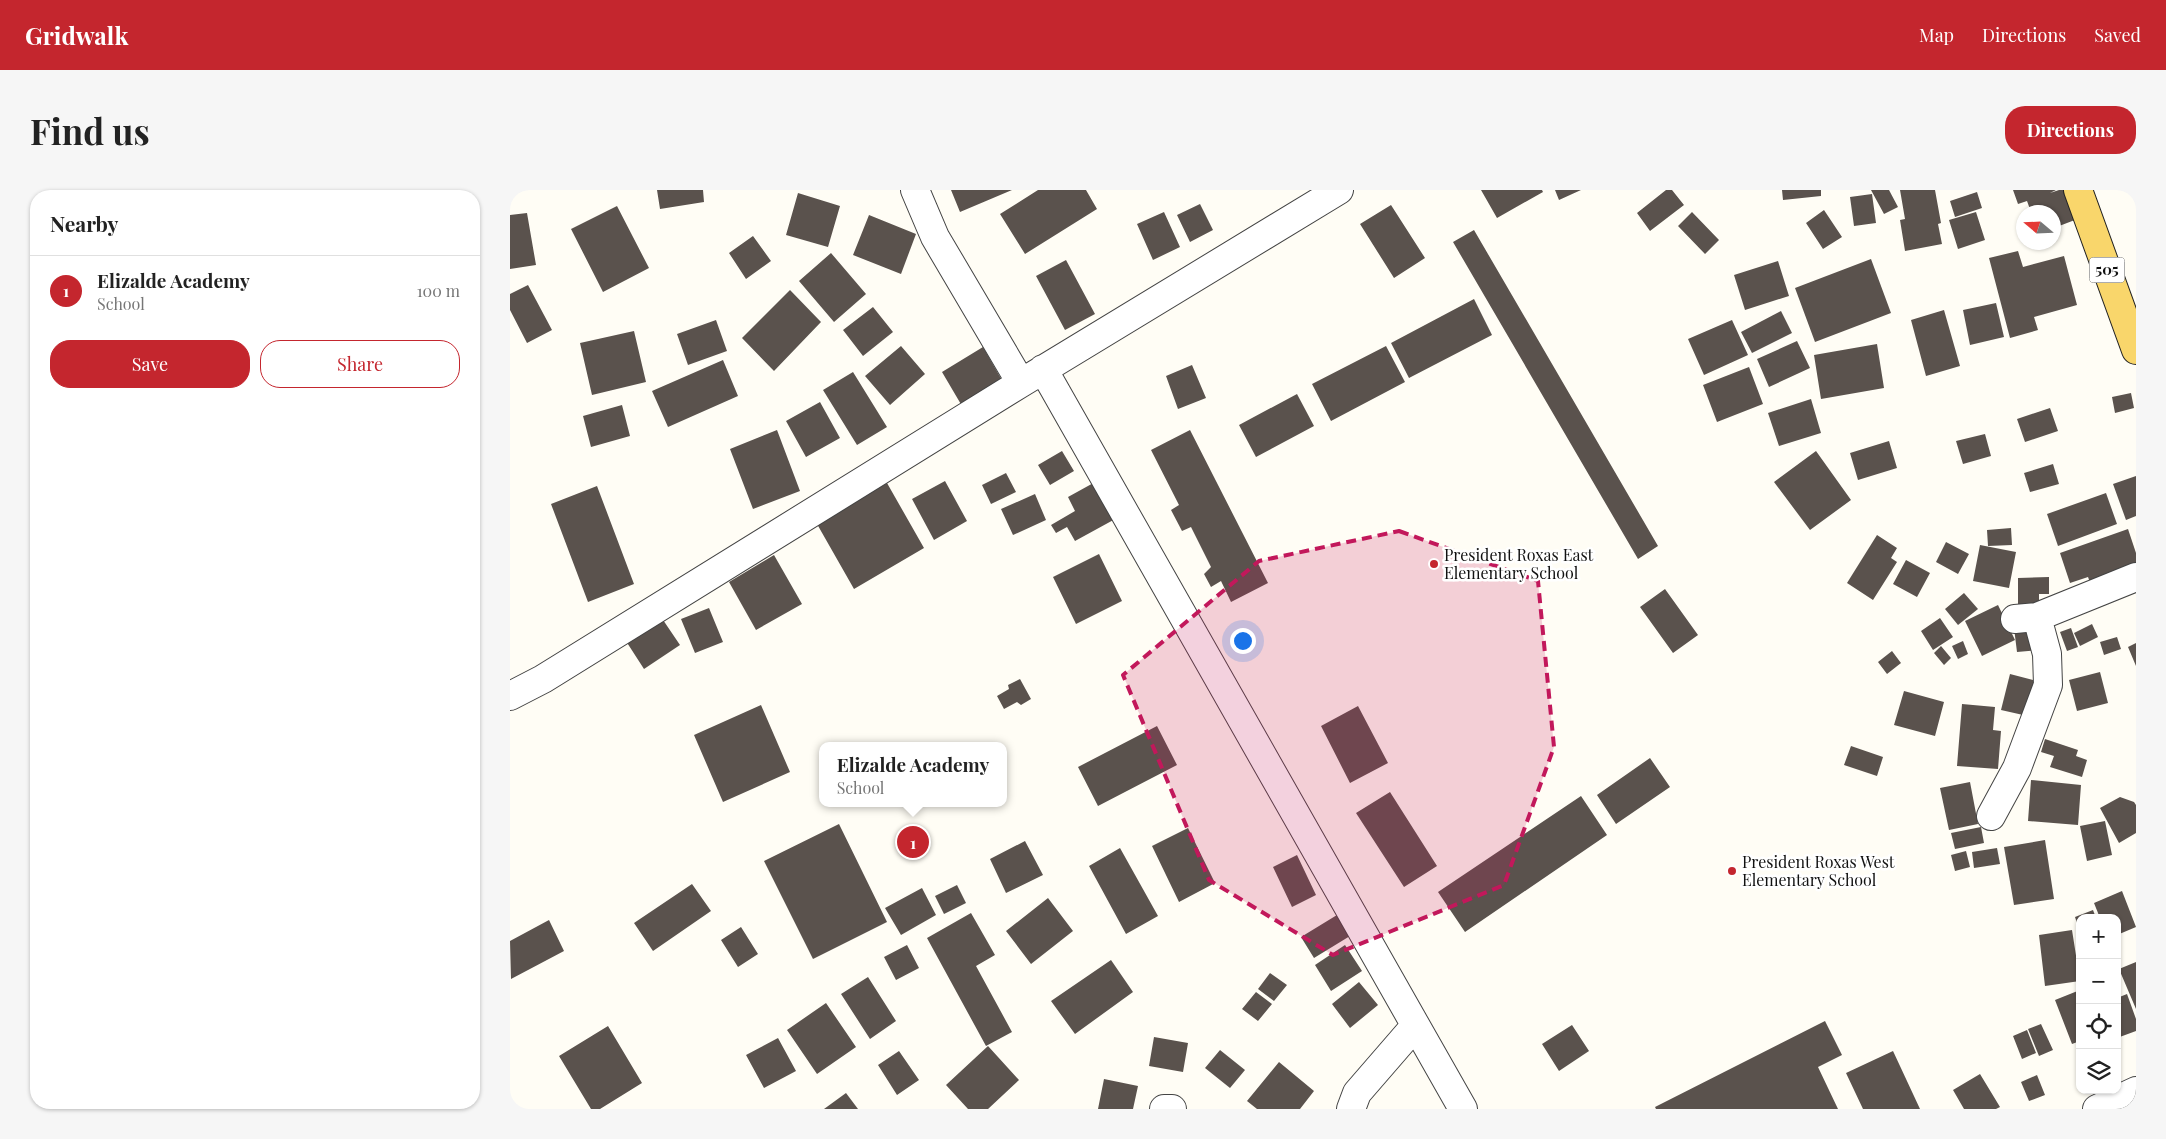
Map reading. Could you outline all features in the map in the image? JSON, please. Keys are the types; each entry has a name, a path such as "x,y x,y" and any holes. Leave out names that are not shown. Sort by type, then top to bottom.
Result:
{"main road":[{"name":"505","path":"2078,190 2134,340"}],"street":[{"path":"915,190 935,237 1032,376 1463,1109"},
{"path":"510,696 543,679 1032,376 1339,190"},
{"path":"1990,816 2017,768 2048,684 2047,654 2026,618 2136,577"},
{"path":"1352,1109 1357,1093 1415,1026"},
{"path":"2097,1109 2136,1091"},
{"path":"1164,1109 1172,1109"}],"highlighted area":[{"path":"1399,531 1538,581 1554,747 1504,885 1333,955 1209,880 1123,675 1259,561"}],"building":[{"path":"657,190 703,190 704,202 660,209"},
{"path":"951,190 1012,190 960,212"},
{"path":"1038,190 1086,190 1097,209 1025,254 1000,214"},
{"path":"1481,190 1542,190 1543,192 1497,218"},
{"path":"1555,190 1581,190 1559,200"},
{"path":"1666,190 1672,190 1684,205 1650,231 1637,213"},
{"path":"1782,190 1821,190 1821,196 1783,200"},
{"path":"1871,190 1889,190 1898,207 1884,214"},
{"path":"1900,190 1935,190 1941,223 1938,224 1942,244 1905,251 1900,220 1905,219"},
{"path":"2013,190 2056,190 2050,193 2059,190 2071,190 2080,218 2061,225 2061,205 2028,205 2027,201 2018,204"},
{"path":"1977,192 1982,208 1955,217 1950,201"},
{"path":"798,193 840,206 828,247 786,235"},
{"path":"1872,194 1876,223 1854,226 1850,197"},
{"path":"1200,204 1213,230 1190,242 1177,215"},
{"path":"1391,205 1425,258 1394,278 1360,224"},
{"path":"617,206 649,268 603,292 571,229"},
{"path":"1824,210 1842,237 1823,249 1806,223"},
{"path":"1164,212 1180,247 1153,260 1137,224"},
{"path":"1692,212 1719,240 1705,254 1678,226"},
{"path":"1976,212 1985,240 1958,249 1949,220"},
{"path":"527,213 536,265 510,269 510,215"},
{"path":"869,215 916,234 901,274 853,255"},
{"path":"1474,230 1658,546 1638,559 1453,242"},
{"path":"753,236 771,261 746,279 729,253"},
{"path":"2018,251 2023,267 2064,256 2077,305 2034,317 2038,330 2010,338 1989,258"},
{"path":"831,253 866,294 834,322 799,281"},
{"path":"1871,259 1891,313 1815,342 1795,288"},
{"path":"1066,260 1095,314 1065,330 1036,276"},
{"path":"1778,261 1789,296 1745,310 1734,275"},
{"path":"528,285 552,330 527,343 510,310 510,294"},
{"path":"790,290 821,322 774,371 742,338"},
{"path":"1474,299 1492,335 1409,378 1391,343"},
{"path":"1996,303 2004,337 1970,345 1963,310"},
{"path":"873,307 893,332 863,356 843,330"},
{"path":"1944,310 1960,366 1926,376 1911,320"},
{"path":"1781,311 1792,333 1752,353 1741,332"},
{"path":"716,320 727,351 688,365 677,334"},
{"path":"1732,320 1748,355 1704,375 1688,339"},
{"path":"634,331 646,382 592,395 580,343"},
{"path":"1797,341 1810,368 1769,387 1757,359"},
{"path":"1877,344 1884,388 1821,399 1814,355"},
{"path":"901,346 925,374 890,405 865,376"},
{"path":"1386,346 1405,382 1331,421 1312,384"},
{"path":"983,347 1003,382 962,406 942,372"},
{"path":"723,360 738,396 668,427 652,391"},
{"path":"1192,365 1206,398 1178,409 1166,376"},
{"path":"1749,367 1763,404 1717,422 1703,385"},
{"path":"853,372 887,427 857,445 823,390"},
{"path":"2131,393 2134,408 2115,413 2112,397"},
{"path":"1297,394 1314,426 1256,457 1239,425"},
{"path":"1811,399 1821,433 1779,446 1768,413"},
{"path":"820,402 840,438 806,457 786,421"},
{"path":"622,405 630,436 591,447 583,416"},
{"path":"2050,408 2058,431 2025,442 2017,419"},
{"path":"777,430 800,491 753,509 730,449"},
{"path":"1190,430 1268,583 1231,602 1221,581 1211,587 1204,574 1211,567 1191,527 1182,531 1171,510 1179,505 1151,450"},
{"path":"1985,434 1991,456 1963,464 1956,441"},
{"path":"1889,441 1897,468 1858,480 1850,453"},
{"path":"1062,451 1074,471 1050,485 1038,465"},
{"path":"1816,451 1851,500 1810,530 1774,482"},
{"path":"2053,464 2059,484 2030,492 2024,473"},
{"path":"1006,473 1016,492 991,504 982,485"},
{"path":"2136,476 2136,516 2126,520 2113,484"},
{"path":"945,481 967,521 934,540 912,499"},
{"path":"1097,481 1117,518 1075,541 1067,527 1056,533 1051,525 1075,511 1068,497"},
{"path":"887,483 924,548 854,589 817,524"},
{"path":"597,486 634,584 588,602 551,504"},
{"path":"2106,493 2117,524 2058,546 2047,514"},
{"path":"1035,494 1046,520 1013,535 1001,509"},
{"path":"2011,528 2012,545 1988,546 1987,530"},
{"path":"2128,529 2136,553 2136,572 2092,588 2088,577 2070,583 2060,553"},
{"path":"1877,535 1897,548 1891,558 1897,562 1873,600 1847,583"},
{"path":"1946,542 1969,554 1958,574 1936,562"},
{"path":"1980,545 2016,552 2009,588 1973,581"},
{"path":"1099,554 1122,601 1076,624 1053,577"},
{"path":"774,555 802,604 756,630 729,582"},
{"path":"1906,560 1930,573 1917,597 1893,584"},
{"path":"2049,577 2049,594 2039,594 2039,612 2018,612 2018,578"},
{"path":"1665,589 1698,635 1673,653 1640,607"},
{"path":"1964,593 1978,609 1958,625 1945,609"},
{"path":"1998,605 2015,640 1982,656 1965,621"},
{"path":"709,608 723,642 695,653 681,619"},
{"path":"659,614 680,645 644,669 624,638"},
{"path":"1940,618 1953,637 1933,650 1921,631"},
{"path":"2092,624 2098,637 2080,646 2074,633"},
{"path":"2037,626 2040,650 2017,652 2014,628"},
{"path":"2071,628 2078,647 2067,651 2060,632"},
{"path":"2117,637 2121,649 2104,655 2100,642"},
{"path":"1963,641 1968,654 1958,659 1952,646"},
{"path":"2136,643 2136,666 2128,647"},
{"path":"1941,646 1951,658 1944,665 1934,653"},
{"path":"1892,651 1901,663 1887,674 1878,662"},
{"path":"2100,672 2108,703 2077,711 2069,680"},
{"path":"2010,674 2041,682 2032,717 2001,710"},
{"path":"1020,679 1031,699 1021,705 1017,702 1004,709 997,696 1009,689 1008,685"},
{"path":"1904,691 1944,702 1935,736 1894,725"},
{"path":"1962,704 1995,707 1993,730 2001,731 1998,769 1957,766"},
{"path":"761,705 790,772 723,802 694,735"},
{"path":"1358,706 1388,763 1350,783 1321,726"},
{"path":"1157,726 1177,765 1098,806 1078,767"},
{"path":"2045,739 2078,750 2076,756 2087,760 2082,777 2050,767 2054,756 2041,752"},
{"path":"1851,746 1883,757 1877,776 1844,765"},
{"path":"1650,758 1670,787 1616,824 1597,795"},
{"path":"2031,780 2081,785 2078,825 2028,821"},
{"path":"1970,782 1978,824 1949,830 1940,788"},
{"path":"1390,792 1437,866 1404,887 1356,813"},
{"path":"1581,796 1607,835 1465,932 1438,892"},
{"path":"2120,797 2134,802 2136,805 2136,833 2119,843 2100,808"},
{"path":"2105,821 2112,855 2087,861 2080,826"},
{"path":"839,824 887,922 813,959 764,861"},
{"path":"1981,827 1984,843 1955,849 1951,833"},
{"path":"1188,828 1215,883 1179,902 1152,846"},
{"path":"2045,840 2054,899 2014,905 2004,847"},
{"path":"1025,841 1043,875 1006,893 990,859"},
{"path":"1120,848 1158,916 1126,934 1089,866"},
{"path":"1997,848 2000,864 1974,868 1972,852"},
{"path":"1966,851 1970,867 1955,871 1951,855"},
{"path":"1297,855 1316,895 1292,907 1273,867"},
{"path":"692,884 711,911 653,951 634,923"},
{"path":"957,885 966,903 944,914 935,896"},
{"path":"922,888 936,915 901,935 885,908"},
{"path":"2122,891 2136,927 2121,933 2121,914 2098,914 2094,903"},
{"path":"1048,898 1073,931 1031,964 1006,931"},
{"path":"2093,910 2094,914 2083,914"},
{"path":"971,913 995,955 976,966 1012,1032 986,1046 927,938"},
{"path":"1337,915 1350,936 1314,958 1301,937"},
{"path":"549,920 564,951 511,979 510,941"},
{"path":"741,927 758,954 738,967 721,940"},
{"path":"2072,930 2076,956 2076,982 2045,986 2039,935"},
{"path":"907,945 919,968 896,980 884,957"},
{"path":"1345,945 1362,971 1331,991 1315,965"},
{"path":"1111,960 1133,992 1075,1034 1051,1001"},
{"path":"2136,962 2136,1009 2121,974 2121,968"},
{"path":"1270,973 1287,985 1274,1001 1258,989"},
{"path":"868,977 896,1021 870,1039 841,994"},
{"path":"1359,982 1378,1005 1350,1028 1332,1004"},
{"path":"1256,992 1272,1004 1258,1021 1242,1009"},
{"path":"2076,992 2076,1042 2072,1044 2055,1000"},
{"path":"2127,994 2136,1019 2136,1031 2121,1037 2121,1004 2121,996"},
{"path":"826,1003 856,1047 817,1074 787,1030"},
{"path":"1825,1021 1842,1055 1818,1067 1838,1109 1656,1109 1655,1107"},
{"path":"2041,1024 2053,1050 2039,1056 2028,1029"},
{"path":"1572,1025 1589,1051 1559,1071 1542,1044"},
{"path":"608,1026 642,1083 600,1109 591,1109 559,1056"},
{"path":"2027,1030 2036,1053 2022,1059 2013,1036"},
{"path":"1154,1037 1188,1043 1183,1072 1149,1066"},
{"path":"778,1038 796,1071 764,1088 746,1055"},
{"path":"988,1046 1019,1080 988,1109 968,1109 946,1085"},
{"path":"1220,1050 1245,1070 1230,1088 1205,1068"},
{"path":"899,1051 919,1080 897,1095 878,1065"},
{"path":"1893,1051 1920,1109 1863,1109 1846,1073"},
{"path":"1279,1062 1314,1091 1300,1109 1257,1109 1247,1101"},
{"path":"1980,1074 2000,1107 1996,1109 1964,1109 1953,1090"},
{"path":"2037,1075 2045,1095 2029,1101 2021,1082"},
{"path":"1104,1079 1138,1086 1133,1109 1098,1109"},
{"path":"846,1093 858,1109 824,1109"}],"place":[{"name":"President Roxas East Elementary School","path":"1434,564"},
{"name":"Elizalde Academy","path":"913,842"},
{"name":"President Roxas West Elementary School","path":"1732,871"}]}
